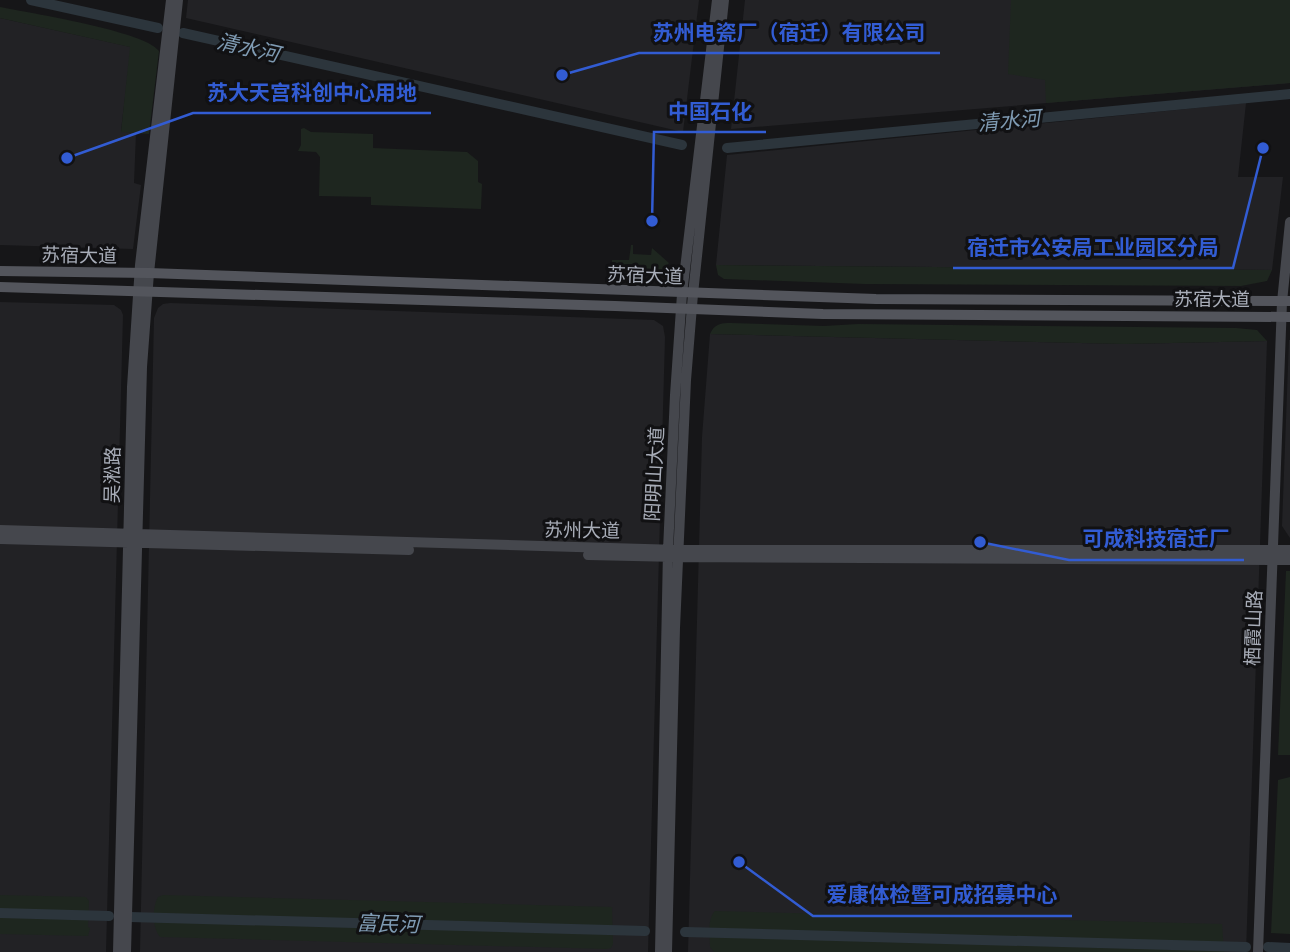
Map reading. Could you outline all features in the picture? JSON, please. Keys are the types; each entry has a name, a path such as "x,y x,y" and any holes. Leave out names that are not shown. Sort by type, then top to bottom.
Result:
{"main road":[{"name":"吴淞路","path":"126,952 132,387 171,0"},
{"name":"吴淞路","path":"144,273 178,0"},
{"name":"阳明山大道","path":"660,952 673,553 686,309 717,0"},
{"name":"阳明山大道","path":"687,294 724,0"},
{"name":"栖霞山路","path":"1258,952 1273,555 1290,222"},
{"name":"苏宿大道","path":"0,271 144,273 876,299 1286,302"},
{"name":"苏宿大道","path":"0,287 823,314 1286,317"},
{"name":"苏州大道","path":"0,530 132,539"},
{"name":"苏州大道","path":"0,538 673,553 1273,555 1290,550"},
{"name":"吴淞路","path":"118,952 132,539"},
{"name":"阳明山大道","path":"667,952 673,553"},
{"name":"苏州大道","path":"1273,555 1290,561"}],"shaded area":[{"path":"188,0 699,0 683,132 186,18"},
{"path":"745,0 1290,0 1290,83 731,129"},
{"path":"1011,0 1290,0 1290,83 1046,103 1045,80 1008,74"},
{"path":"0,7 110,30 149,44 159,51 149,134 121,132 130,47 0,18"},
{"path":"0,18 131,47 121,131 136,133 134,183 141,185 133,249 0,245"},
{"path":"1246,103 1238,177 1283,177 1272,270 716,265 727,155"},
{"path":"301,129 311,132 373,134 373,148 467,152 478,161 478,182 482,184 481,209 371,205 371,197 319,196 320,157 316,152 298,151 301,145"},
{"path":"631,245 633,254 651,255 652,248 669,263 661,273 612,273 612,260 629,260"},
{"path":"716,265 1272,270 1267,281 1241,286 865,284 724,279 718,275"},
{"path":"0,302 114,305 123,315 106,952 0,952"},
{"path":"170,303 654,320 663,326 665,337 648,952 140,952 154,318 158,308"},
{"path":"724,323 824,326 858,324 1236,328 1257,330 1267,341 1124,344 710,334 714,328"},
{"path":"710,334 1124,344 1267,341 1246,952 688,952 702,437"},
{"path":"1290,340 1290,538 1282,526"},
{"path":"1286,571 1290,571 1290,755 1278,755"},
{"path":"1290,777 1290,934 1271,933 1278,780"},
{"path":"0,895 86,897 89,901 88,936 0,934"},
{"path":"163,895 612,907 613,944 606,949 160,937 155,928 154,912 158,897"},
{"path":"715,911 1222,924 1224,952 714,952 710,947 710,928"}],"waterway":[{"name":"清水河","path":"31,0 158,28"},
{"name":"清水河","path":"183,33 682,145"},
{"name":"清水河","path":"727,148 1290,94"},
{"name":"富民河","path":"0,913 109,916"},
{"name":"富民河","path":"130,917 645,931"},
{"name":"富民河","path":"685,932 1246,947"},
{"name":"富民河","path":"1268,947 1290,948"}],"place":[{"name":"苏州电瓷厂（宿迁）有限公司","path":"562,75"},
{"name":"宿迁市公安局工业园区分局","path":"1263,148"},
{"name":"苏大天宫科创中心用地","path":"67,158"},
{"name":"中国石化","path":"652,221"},
{"name":"可成科技宿迁厂","path":"980,542"},
{"name":"爱康体检暨可成招募中心","path":"739,862"}]}
